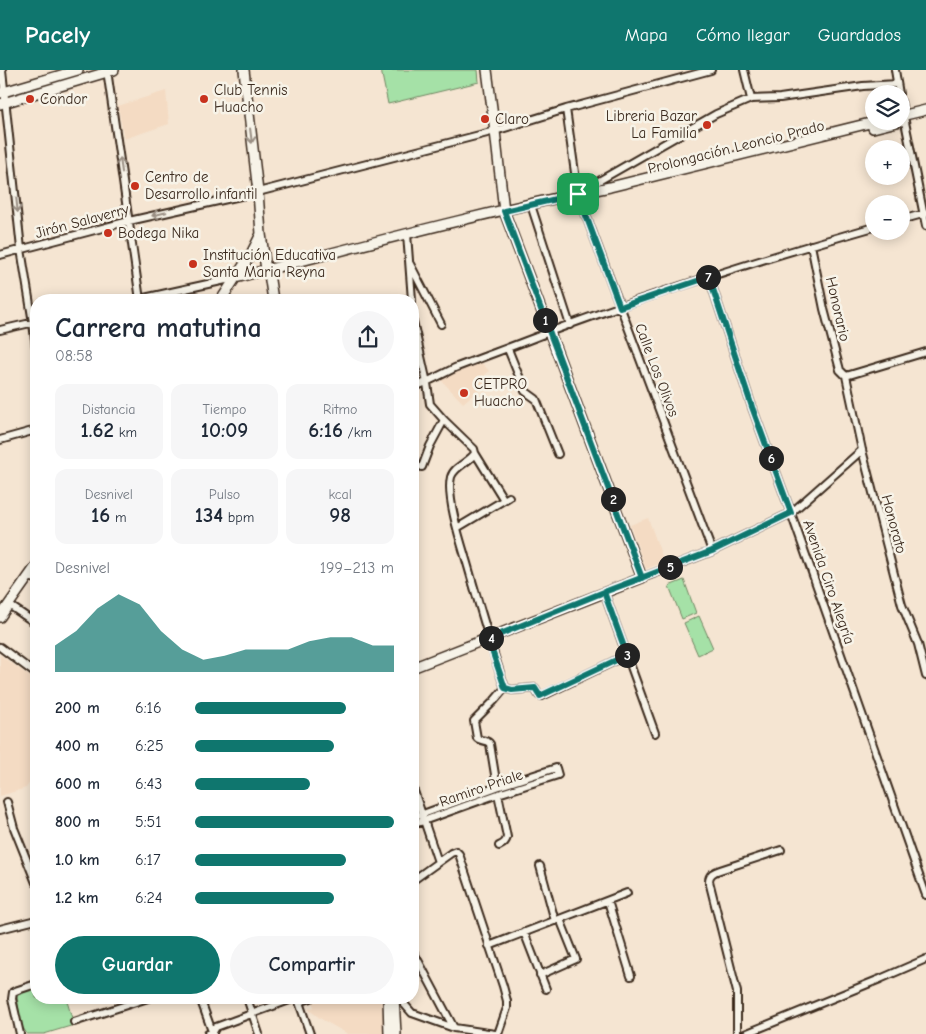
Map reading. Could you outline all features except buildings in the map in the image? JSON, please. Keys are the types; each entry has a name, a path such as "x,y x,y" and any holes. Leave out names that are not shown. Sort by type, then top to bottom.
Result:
{"street":[{"path":"2,70 3,103 21,249 30,296"},
{"path":"2,93 78,70"},
{"path":"244,70 261,234 266,270 269,274 272,294"},
{"path":"486,70 504,211 642,578"},
{"name":"Jirón Salaverry","path":"0,255 128,221 258,192 495,131 566,109 711,70"},
{"path":"744,70 751,99"},
{"path":"895,70 897,84"},
{"path":"3,103 109,71 137,294"},
{"name":"Prolongación Leoncio Prado","path":"578,194 716,114 751,99 780,98 863,86 897,84"},
{"name":"Calle Los Olivos","path":"566,109 578,194 712,551"},
{"name":"Prolongación Leoncio Prado","path":"910,116 926,110"},
{"name":"Prolongación Leoncio Prado","path":"910,118 926,115"},
{"name":"Prolongación Leoncio Prado","path":"235,278 407,234 610,187 865,124"},
{"name":"Prolongación Leoncio Prado","path":"578,194 594,195 865,128"},
{"path":"906,130 925,213 926,226"},
{"path":"531,204 570,325"},
{"path":"910,217 925,213"},
{"path":"419,386 455,368 620,307 811,245 865,230"},
{"path":"225,294 261,234"},
{"path":"407,234 412,294"},
{"name":"Honorario","path":"811,245 824,309 840,370 846,376"},
{"path":"410,264 441,324"},
{"path":"266,270 264,276 267,294"},
{"name":"Avenida Ciro Alegría","path":"709,277 752,407 926,895"},
{"path":"164,294 235,278"},
{"path":"0,330 30,323"},
{"path":"419,348 430,404 474,449 506,498 457,528"},
{"path":"508,348 525,391 536,399 558,454"},
{"path":"846,376 926,352"},
{"name":"Honorato","path":"846,376 862,450 902,605 918,644 926,676"},
{"path":"422,467 430,446 444,420"},
{"path":"0,440 30,432"},
{"path":"419,665 712,551 791,513 862,450"},
{"path":"475,453 473,457 454,471 451,477 451,494 457,528 488,639 505,688"},
{"path":"0,617 30,580"},
{"path":"604,592 655,733"},
{"path":"9,605 30,619"},
{"path":"0,647 30,670"},
{"path":"505,688 512,690 535,688 539,695 542,696 627,655"},
{"path":"499,846 503,845 507,837 490,744 477,738 474,721 505,688"},
{"name":"Ramiro Priale","path":"419,821 557,771"},
{"path":"7,802 14,828 30,868"},
{"path":"419,806 438,862"},
{"path":"737,1034 737,992 721,933 709,877 720,870 781,850"},
{"path":"404,1004 412,1013 454,1028 497,1034 508,1008 503,986 459,854 456,852 451,853 419,876"},
{"path":"540,866 558,920 576,959 540,975"},
{"path":"489,946 626,893"},
{"path":"608,901 631,976"},
{"path":"0,929 30,922"},
{"path":"524,932 546,989"},
{"path":"745,1034 926,959"},
{"path":"419,963 454,1028"},
{"path":"20,1034 12,999 13,992 30,986"},
{"path":"74,1022 130,1004"},
{"path":"202,1004 211,1033"},
{"path":"249,1004 259,1034"},
{"path":"211,1033 216,1026 282,1004"},
{"path":"299,1004 310,1034"},
{"path":"388,1004 390,1034"},
{"path":"394,1004 396,1034"}],"shaded area":[{"path":"166,91 169,124 124,139 118,106"},
{"name":"CETPRO Huacho","path":"482,363 489,371 483,377 487,383 463,403 440,379"},
{"path":"648,518 664,562 646,569 630,525"},
{"path":"0,655 30,677 30,782 26,788 0,796"},
{"path":"313,1004 382,1004 384,1034 348,1034 321,1019 308,1009 314,1007"}],"green space":[{"path":"381,70 478,70 479,82 388,104"},
{"path":"684,580 696,613 682,619 669,586"},
{"path":"699,616 713,648 698,655 684,623"},
{"path":"30,988 30,1004 68,1004 74,1025 44,1034 27,1034 21,1025 17,996 21,991"}],"place":[{"name":"Condor","path":"30,99"},
{"name":"Club Tennis Huacho","path":"204,99"},
{"name":"Claro","path":"485,119"},
{"name":"Libreria Bazar La Familia","path":"707,125"},
{"name":"Centro de Desarrollo infantil","path":"135,186"},
{"name":"Bodega Nika","path":"108,233"},
{"name":"Institución Educativa Santa Maria Reyna","path":"193,264"},
{"name":"CETPRO Huacho","path":"464,393"}],"route":[{"path":"578,194 504,211 642,578 604,592 627,655 540,696 535,688 512,690 505,688 488,639 604,592 642,578 712,551 791,513 752,407 709,277 620,307 578,194"}]}
